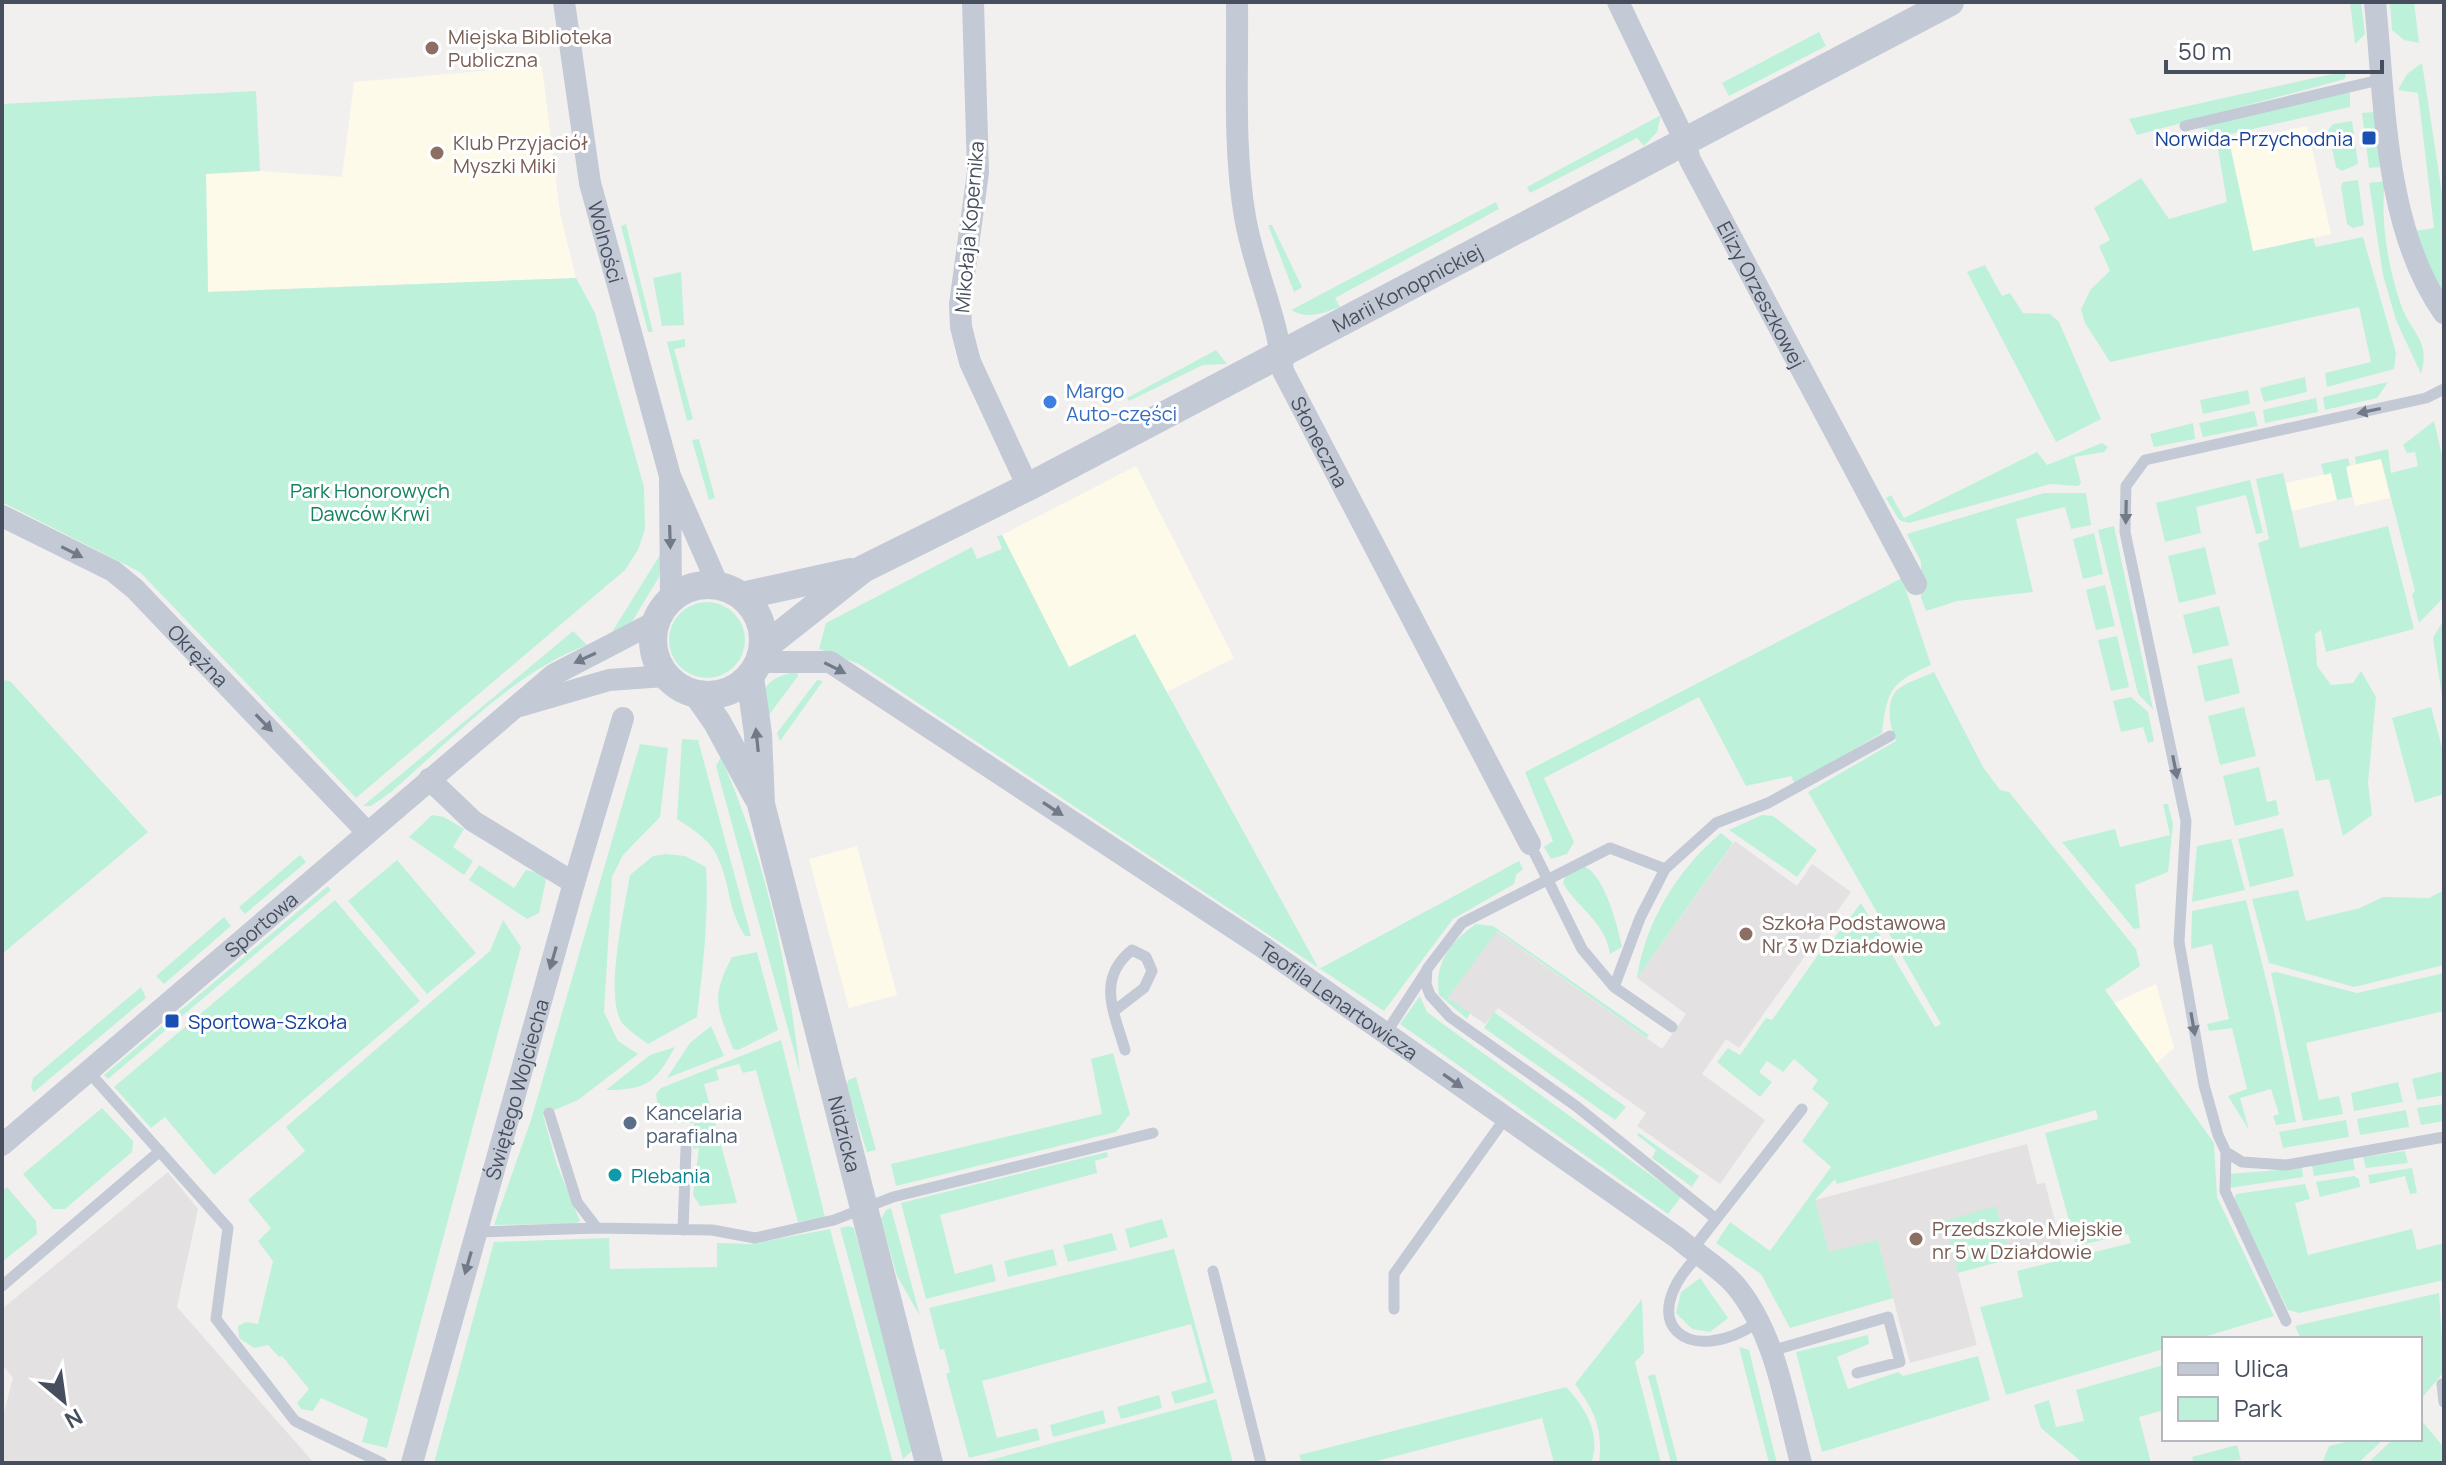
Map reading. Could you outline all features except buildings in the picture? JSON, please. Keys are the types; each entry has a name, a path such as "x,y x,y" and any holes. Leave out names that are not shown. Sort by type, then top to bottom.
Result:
{"street":[{"name":"Wolności","path":"564,2 590,183 670,476"},
{"name":"Mikołaja Kopernika","path":"973,2 978,172 960,304 961,327 970,362 1028,487"},
{"name":"Słoneczna","path":"1237,2 1242,201 1281,351 1283,371 1530,844"},
{"name":"Elizy Orzeszkowej","path":"1618,2 1684,139 1690,160 1916,584"},
{"name":"Marii Konopnickiej","path":"863,569 1028,487 1684,139 1950,2"},
{"path":"2375,2 2403,226 2416,266 2444,313"},
{"path":"670,476 730,591 760,620 757,662 761,804"},
{"path":"670,476 671,597 655,622 653,651 665,676 686,692 698,695 726,693 863,569"},
{"name":"Okrężna","path":"2,516 113,571 135,589 366,831"},
{"path":"671,597 701,585 730,591 863,569"},
{"name":"Sportowa","path":"2,1145 366,831 561,671 655,622"},
{"name":"Teofila Lenartowicza","path":"757,662 830,662 1267,950 1690,1248 1735,1284 1760,1321 1801,1463"},
{"path":"519,706 609,680 665,676"},
{"path":"698,695 717,722 761,804"},
{"name":"Świętego Wojciecha","path":"412,1463 623,718"},
{"path":"429,779 473,821 574,883"},
{"name":"Nidzicka","path":"761,804 929,1463"}],"lane":[{"path":"2185,126 2383,79"},
{"path":"2286,1321 2225,1191 2226,1152 2204,1085 2179,942 2186,821 2125,532 2126,486 2145,460 2426,398 2444,389"},
{"path":"1614,987 1640,918 1665,869 1716,823 1768,803 1890,736"},
{"path":"1530,844 1582,949 1614,987 1672,1027"},
{"path":"1386,1033 1427,969 1462,923 1610,848 1665,869"},
{"path":"1114,1011 1144,988 1152,971 1146,957 1132,950 1116,963 1111,979 1114,1011 1125,1050"},
{"path":"1427,969 1430,995 1450,1017 1576,1106 1716,1219"},
{"path":"88,1071 228,1228 216,1319 295,1421 382,1463"},
{"path":"1760,1321 1745,1331 1712,1342 1691,1342 1675,1332 1666,1309 1670,1290 1690,1248 1802,1109"},
{"path":"549,1113 577,1202 597,1228"},
{"path":"1394,1309 1394,1274 1506,1117"},
{"path":"477,1232 597,1228 712,1230 755,1238 864,1210 893,1197 1153,1133"},
{"path":"2226,1152 2242,1162 2286,1165 2444,1137"},
{"path":"683,1230 686,1148"},
{"path":"2,1286 160,1151"},
{"path":"1213,1271 1261,1463"},
{"path":"1771,1351 1888,1317 1900,1362 1857,1373"},
{"path":"2442,1384 2444,1402"}],"shaded area":[{"path":"542,66 560,213 576,278 208,292 206,173 260,171 342,177 354,82"},
{"path":"2307,126 2331,234 2253,252 2229,143"},
{"path":"2381,459 2390,498 2355,506 2346,467"},
{"path":"1136,466 1234,658 1165,693 1135,634 1069,667 1002,535"},
{"path":"2331,473 2337,500 2292,511 2286,483"},
{"path":"1735,841 1797,886 1812,864 1851,892 1739,1048 1726,1039 1702,1074 1765,1120 1720,1184 1637,1126 1646,1113 1498,1008 1485,1024 1448,998 1496,931 1662,1049 1686,1014 1637,978"},
{"path":"857,846 897,995 849,1008 809,859"},
{"path":"2156,984 2174,1048 2157,1063 2114,1003"},
{"path":"2027,1144 2037,1184 2045,1183 2061,1245 2010,1259 1996,1207 1944,1221 1977,1345 1910,1363 1878,1240 1829,1253 1815,1200"},
{"path":"168,1172 198,1209 177,1307 314,1463 2,1463 2,1420 13,1378 2,1364 2,1309"}],"green space":[{"path":"2350,2 2361,2 2365,34 2355,44"},
{"path":"2390,2 2414,2 2419,43 2404,40 2392,30"},
{"path":"1819,32 1826,46 1729,96 1722,83"},
{"path":"2422,63 2444,206 2444,321 2415,231 2434,228 2418,93 2398,90 2407,74"},
{"path":"2346,71 2345,79 2137,135 2129,119"},
{"name":"Park Honorowych Dawców Krwi","path":"256,91 260,171 206,174 208,292 576,278 595,313 644,487 645,529 638,550 625,570 356,798 140,572 2,502 2,104"},
{"path":"2350,92 2350,107 2195,142 2204,127"},
{"path":"2374,112 2381,167 2369,168 2362,113"},
{"path":"1661,115 1657,132 1644,146 1637,138 1530,193 1527,187"},
{"path":"2352,121 2358,164 2342,171 2336,167 2328,130 2333,124"},
{"path":"2229,141 2253,251 2313,238 2316,247 2363,237 2396,353 2394,369 2327,387 2325,373 2371,362 2359,307 2110,362 2085,323 2081,309 2091,289 2110,271 2099,246 2110,240 2094,208 2141,178 2169,219 2227,202 2217,143"},
{"path":"2358,180 2364,225 2353,228 2347,224 2341,186 2343,182"},
{"path":"2385,181 2384,227 2389,259 2401,305 2422,344 2421,374 2396,320 2383,275 2369,183"},
{"path":"1496,202 1499,209 1335,298 1340,307 1310,315 1291,310"},
{"path":"626,224 653,332 648,332 621,226"},
{"path":"1268,225 1272,225 1302,287 1294,292"},
{"path":"1985,265 2002,296 2010,293 2023,313 2050,314 2059,322 2101,419 2056,442 1967,272"},
{"path":"681,272 684,325 662,326 653,278"},
{"path":"685,339 685,347 674,349 693,419 687,421 667,342"},
{"path":"1216,350 1227,364 1203,365 1129,401 1127,398"},
{"path":"2305,377 2307,392 2264,402 2260,388"},
{"path":"2388,382 2377,398 2325,410 2323,397"},
{"path":"2248,390 2250,404 2203,414 2200,400"},
{"path":"2316,398 2318,412 2265,423 2263,410"},
{"path":"2254,411 2258,426 2203,437 2199,423"},
{"path":"2434,421 2444,464 2444,597 2419,623 2412,595 2415,591 2381,459 2356,464 2355,457 2388,449 2391,473 2418,466 2415,452 2407,453 2403,445"},
{"path":"2193,423 2195,439 2154,447 2150,434"},
{"path":"699,439 715,498 709,500 692,440"},
{"path":"2102,443 2108,447 2104,452 2074,457 2081,483 2078,486 2050,484 1909,523 1899,520 1886,498 1891,495 1904,518 2037,452 2047,465"},
{"path":"2348,458 2350,465 2346,467 2352,497 2337,500 2331,473 2324,475 2321,464"},
{"path":"2283,473 2300,548 2388,526 2414,629 2326,652 2321,630 2315,634 2317,666 2331,685 2353,683 2361,671 2376,697 2368,783 2372,815 2343,836 2329,779 2316,781 2258,543 2269,539 2256,479"},
{"path":"2250,480 2263,533 2256,534 2246,495 2196,507 2201,533 2165,542 2156,503"},
{"path":"2044,493 2086,493 2091,525 2071,529 2065,507 2016,519 2033,592 1957,601 1926,611 1921,597 1921,562 1907,534"},
{"path":"2114,526 2153,709 2138,694 2098,530"},
{"path":"2094,533 2103,574 2083,579 2073,539"},
{"path":"1002,535 1069,667 1135,634 1318,967 859,664 819,649 826,623 972,547 977,559 1002,549 997,536"},
{"path":"2205,547 2216,594 2179,603 2168,556"},
{"path":"663,550 659,577 630,625 607,640"},
{"path":"1902,578 1931,665 1907,677 1893,689 1886,706 1882,733 1795,784 1791,776 1746,786 1699,697 1544,778 1574,842 1567,854 1551,859 1544,847 1553,841 1525,772"},
{"path":"2105,585 2115,626 2096,630 2086,590"},
{"path":"707,602 722,605 734,613 742,625 745,640 742,655 734,667 722,675 707,678 692,675 680,667 672,655 669,640 672,625 680,613 692,605"},
{"path":"2219,606 2229,645 2193,654 2183,615"},
{"path":"2444,619 2444,709 2433,638"},
{"path":"573,631 587,645 534,672 460,730 391,792 371,806 363,806"},
{"path":"2117,636 2129,687 2111,691 2098,640"},
{"path":"2232,658 2240,693 2205,702 2197,666"},
{"path":"798,671 798,676 763,723 766,687 777,678"},
{"path":"1934,672 1983,767 2000,790 2009,792 2136,949 2140,966 2105,990 2214,1143 2217,1197 2274,1316 2204,1337 2162,1337 2162,1350 2006,1395 1980,1307 2023,1297 2017,1271 2131,1243 2128,1234 2076,1246 2045,1133 2098,1119 2096,1110 1837,1184 1835,1179 1815,1200 1829,1252 1878,1240 1893,1298 1790,1328 1761,1274 1716,1243 1730,1222 1770,1251 1831,1167 1802,1141 1829,1103 1812,1089 1818,1080 1794,1059 1783,1072 1767,1061 1759,1072 1772,1082 1760,1097 1717,1062 1728,1048 1740,1055 1766,1018 1772,1020 1820,952 1828,957 1834,950 1829,945 1861,903 1935,1027 1941,1024 1808,792 1896,741 1890,715 1891,701 1897,690"},
{"path":"2,680 10,681 148,832 2,954"},
{"path":"817,680 823,681 780,741 777,733"},
{"path":"2131,697 2148,712 2154,741 2148,743 2143,727 2121,732 2113,701"},
{"path":"2244,707 2256,756 2220,765 2208,716"},
{"path":"2431,707 2444,755 2444,794 2415,803 2392,718"},
{"path":"682,739 698,740 751,936 745,936 739,925 715,852 677,819"},
{"path":"640,744 668,748 660,817 623,855 612,877 604,1012 618,1041 638,1054 578,1100 543,1115 557,1165 580,1221 575,1224 494,1225 531,1120"},
{"path":"721,757 750,834 772,912 789,992 800,1073 716,766"},
{"path":"2259,767 2267,802 2276,800 2279,815 2235,826 2223,776"},
{"path":"2163,804 2168,804 2173,824 2168,872 2135,885 2140,928 2134,929 2062,842 2115,829 2120,847 2170,835"},
{"path":"432,815 444,817 464,829 453,847 473,861 464,875 409,837"},
{"path":"1762,815 1773,816 1817,850 1797,877 1729,830"},
{"path":"2283,828 2294,876 2250,887 2238,839"},
{"path":"1721,833 1733,843 1637,978 1647,937 1666,898 1691,863"},
{"path":"2231,839 2245,890 2192,902 2197,846"},
{"path":"300,855 306,862 245,914 239,907"},
{"path":"653,856 685,856 706,867 703,960 697,1017 648,1044 623,1024 617,1012 615,974 630,875"},
{"path":"397,860 476,953 427,994 348,901"},
{"path":"1519,861 1523,869 1516,875 1514,884 1453,919 1384,1011 1320,969"},
{"path":"479,865 514,888 526,870 547,875 539,913 527,919 469,880"},
{"path":"1583,866 1591,870 1604,889 1613,914 1622,947 1610,954 1603,933 1563,883 1565,877"},
{"path":"328,886 331,890 108,1079 104,1075"},
{"path":"2298,890 2306,921 2360,908 2383,897 2429,898 2444,890 2444,965 2354,987 2269,963 2252,899"},
{"path":"335,900 420,1001 214,1175 165,1117 151,1128 114,1087"},
{"path":"2246,900 2274,1011 2296,1122 2276,1125 2273,1116 2279,1114 2271,1089 2240,1098 2249,1130 2228,1096 2247,1089 2232,1028 2209,1031 2207,1024 2229,1019 2212,944 2191,949 2192,911"},
{"path":"224,917 231,926 164,984 156,976"},
{"path":"503,920 521,947 387,1448 362,1442 368,1419 321,1398 313,1411 301,1409 297,1403 309,1389 282,1356 279,1357 268,1345 254,1348 239,1338 238,1326 246,1322 258,1324 273,1261 258,1241 271,1228 248,1200 305,1151 286,1127 490,951"},
{"path":"1476,924 1493,926 1649,1035 1647,1038 1497,931 1448,998 1470,1013 1467,1019 1439,995 1439,973 1452,946"},
{"path":"757,952 778,1030 738,1050 733,1049 720,1012 718,993 732,957"},
{"path":"2271,973 2357,993 2444,973 2444,1011 2306,1043 2319,1100 2339,1096 2343,1114 2303,1121"},
{"path":"141,987 146,998 34,1092 31,1088 33,1078"},
{"path":"1420,996 1427,1012 1681,1197 1668,1214 1400,1024"},
{"path":"1494,1012 1626,1107 1615,1120 1484,1028"},
{"path":"711,1026 724,1056 667,1078 690,1043"},
{"path":"781,1040 825,1217 798,1222 756,1070 743,1073 739,1064 716,1070 719,1080 704,1084 737,1203 700,1206 693,1195 699,1148 693,1149 694,1123 660,1122 656,1094 661,1088"},
{"path":"675,1047 662,1069 648,1082 631,1088 606,1090 650,1055"},
{"path":"1113,1053 1130,1114 1116,1132 896,1186 891,1164 1102,1114 1091,1059"},
{"path":"2444,1071 2444,1095 2417,1100 2412,1079"},
{"path":"856,1077 876,1150 867,1152 846,1086 848,1080"},
{"path":"2398,1082 2403,1102 2354,1111 2351,1093"},
{"path":"2444,1104 2444,1121 2421,1125 2417,1108"},
{"path":"102,1108 133,1141 132,1152 65,1209 53,1209 23,1174"},
{"path":"2406,1110 2409,1127 2360,1135 2357,1119"},
{"path":"2346,1120 2349,1137 2283,1148 2279,1132"},
{"path":"1639,1133 1699,1176 1692,1187 1652,1158 1656,1150 1637,1135"},
{"path":"2405,1151 2408,1163 2366,1168 2363,1157"},
{"path":"1107,1152 1108,1157 1095,1161 1097,1173 940,1215 955,1274 992,1264 996,1281 926,1299 901,1203"},
{"path":"2353,1159 2355,1170 2314,1176 2312,1165"},
{"path":"2302,1168 2303,1177 2229,1188 2229,1174"},
{"path":"2412,1168 2417,1193 2410,1194 2405,1176 2370,1184 2368,1175"},
{"path":"2354,1176 2359,1179 2360,1187 2320,1197 2316,1182"},
{"path":"2305,1184 2310,1199 2295,1203 2308,1255 2412,1229 2417,1250 2444,1243 2444,1280 2299,1313 2288,1310 2234,1200 2236,1194"},
{"path":"7,1187 36,1221 37,1234 2,1262 2,1192"},
{"path":"1996,1206 2010,1259 1958,1273 1944,1221"},
{"path":"891,1208 920,1316 897,1276 881,1219"},
{"path":"1162,1219 1168,1237 1130,1248 1125,1229"},
{"path":"840,1228 854,1228 913,1450 903,1459"},
{"path":"830,1229 893,1463 434,1463 494,1242 609,1238 610,1269 717,1267 717,1243 751,1244"},
{"path":"1112,1233 1117,1250 1068,1262 1063,1245"},
{"path":"1053,1249 1057,1265 1008,1277 1004,1261"},
{"path":"1174,1249 1214,1393 1175,1404 1171,1392 1207,1382 1191,1324 982,1381 997,1438 1037,1428 1040,1440 969,1458 946,1374 950,1372 944,1349 940,1350 929,1308"},
{"path":"1700,1278 1728,1318 1710,1332 1692,1329 1676,1313 1681,1292"},
{"path":"2439,1293 2444,1372 2422,1398 2422,1337 2300,1337 2295,1326"},
{"path":"1642,1299 1644,1353 1635,1362 1661,1463 1599,1463 1600,1440 1596,1421 1575,1384"},
{"path":"1868,1335 1869,1344 1837,1357 1848,1389 1898,1372 1903,1376 1978,1356 1990,1400 1822,1452 1796,1352"},
{"path":"1739,1347 1749,1350 1777,1463 1769,1463"},
{"path":"2162,1366 2162,1411 2139,1417 2151,1463 2083,1463 2041,1428 2034,1405 2049,1400 2056,1427 2084,1421 2076,1390"},
{"path":"1655,1374 1678,1463 1671,1463 1648,1376"},
{"path":"1566,1387 1590,1422 1594,1442 1591,1463 1554,1463 1542,1418 1369,1463 1302,1463 1299,1455"},
{"path":"1159,1395 1162,1408 1121,1419 1117,1407"},
{"path":"1216,1399 1233,1463 979,1463"},
{"path":"1103,1410 1106,1423 1053,1437 1050,1425"},
{"path":"2422,1421 2442,1445 2444,1463 2368,1463 2391,1441 2422,1441"},
{"path":"2349,1441 2382,1441 2358,1463 2322,1463 2329,1446"},
{"path":"2237,1445 2241,1460 2194,1463 2192,1457"}],"place":[{"name":"Miejska Biblioteka Publiczna","path":"432,48"},
{"name":"Norwida-Przychodnia","path":"2369,138"},
{"name":"Klub Przyjaciół Myszki Miki","path":"437,153"},
{"name":"Margo Auto-części","path":"1050,402"},
{"name":"Szkoła Podstawowa Nr 3 w Działdowie","path":"1746,934"},
{"name":"Sportowa-Szkoła","path":"172,1021"},
{"name":"Kancelaria parafialna","path":"630,1123"},
{"name":"Plebania","path":"615,1175"},
{"name":"Przedszkole Miejskie nr 5 w Działdowie","path":"1916,1239"}]}
